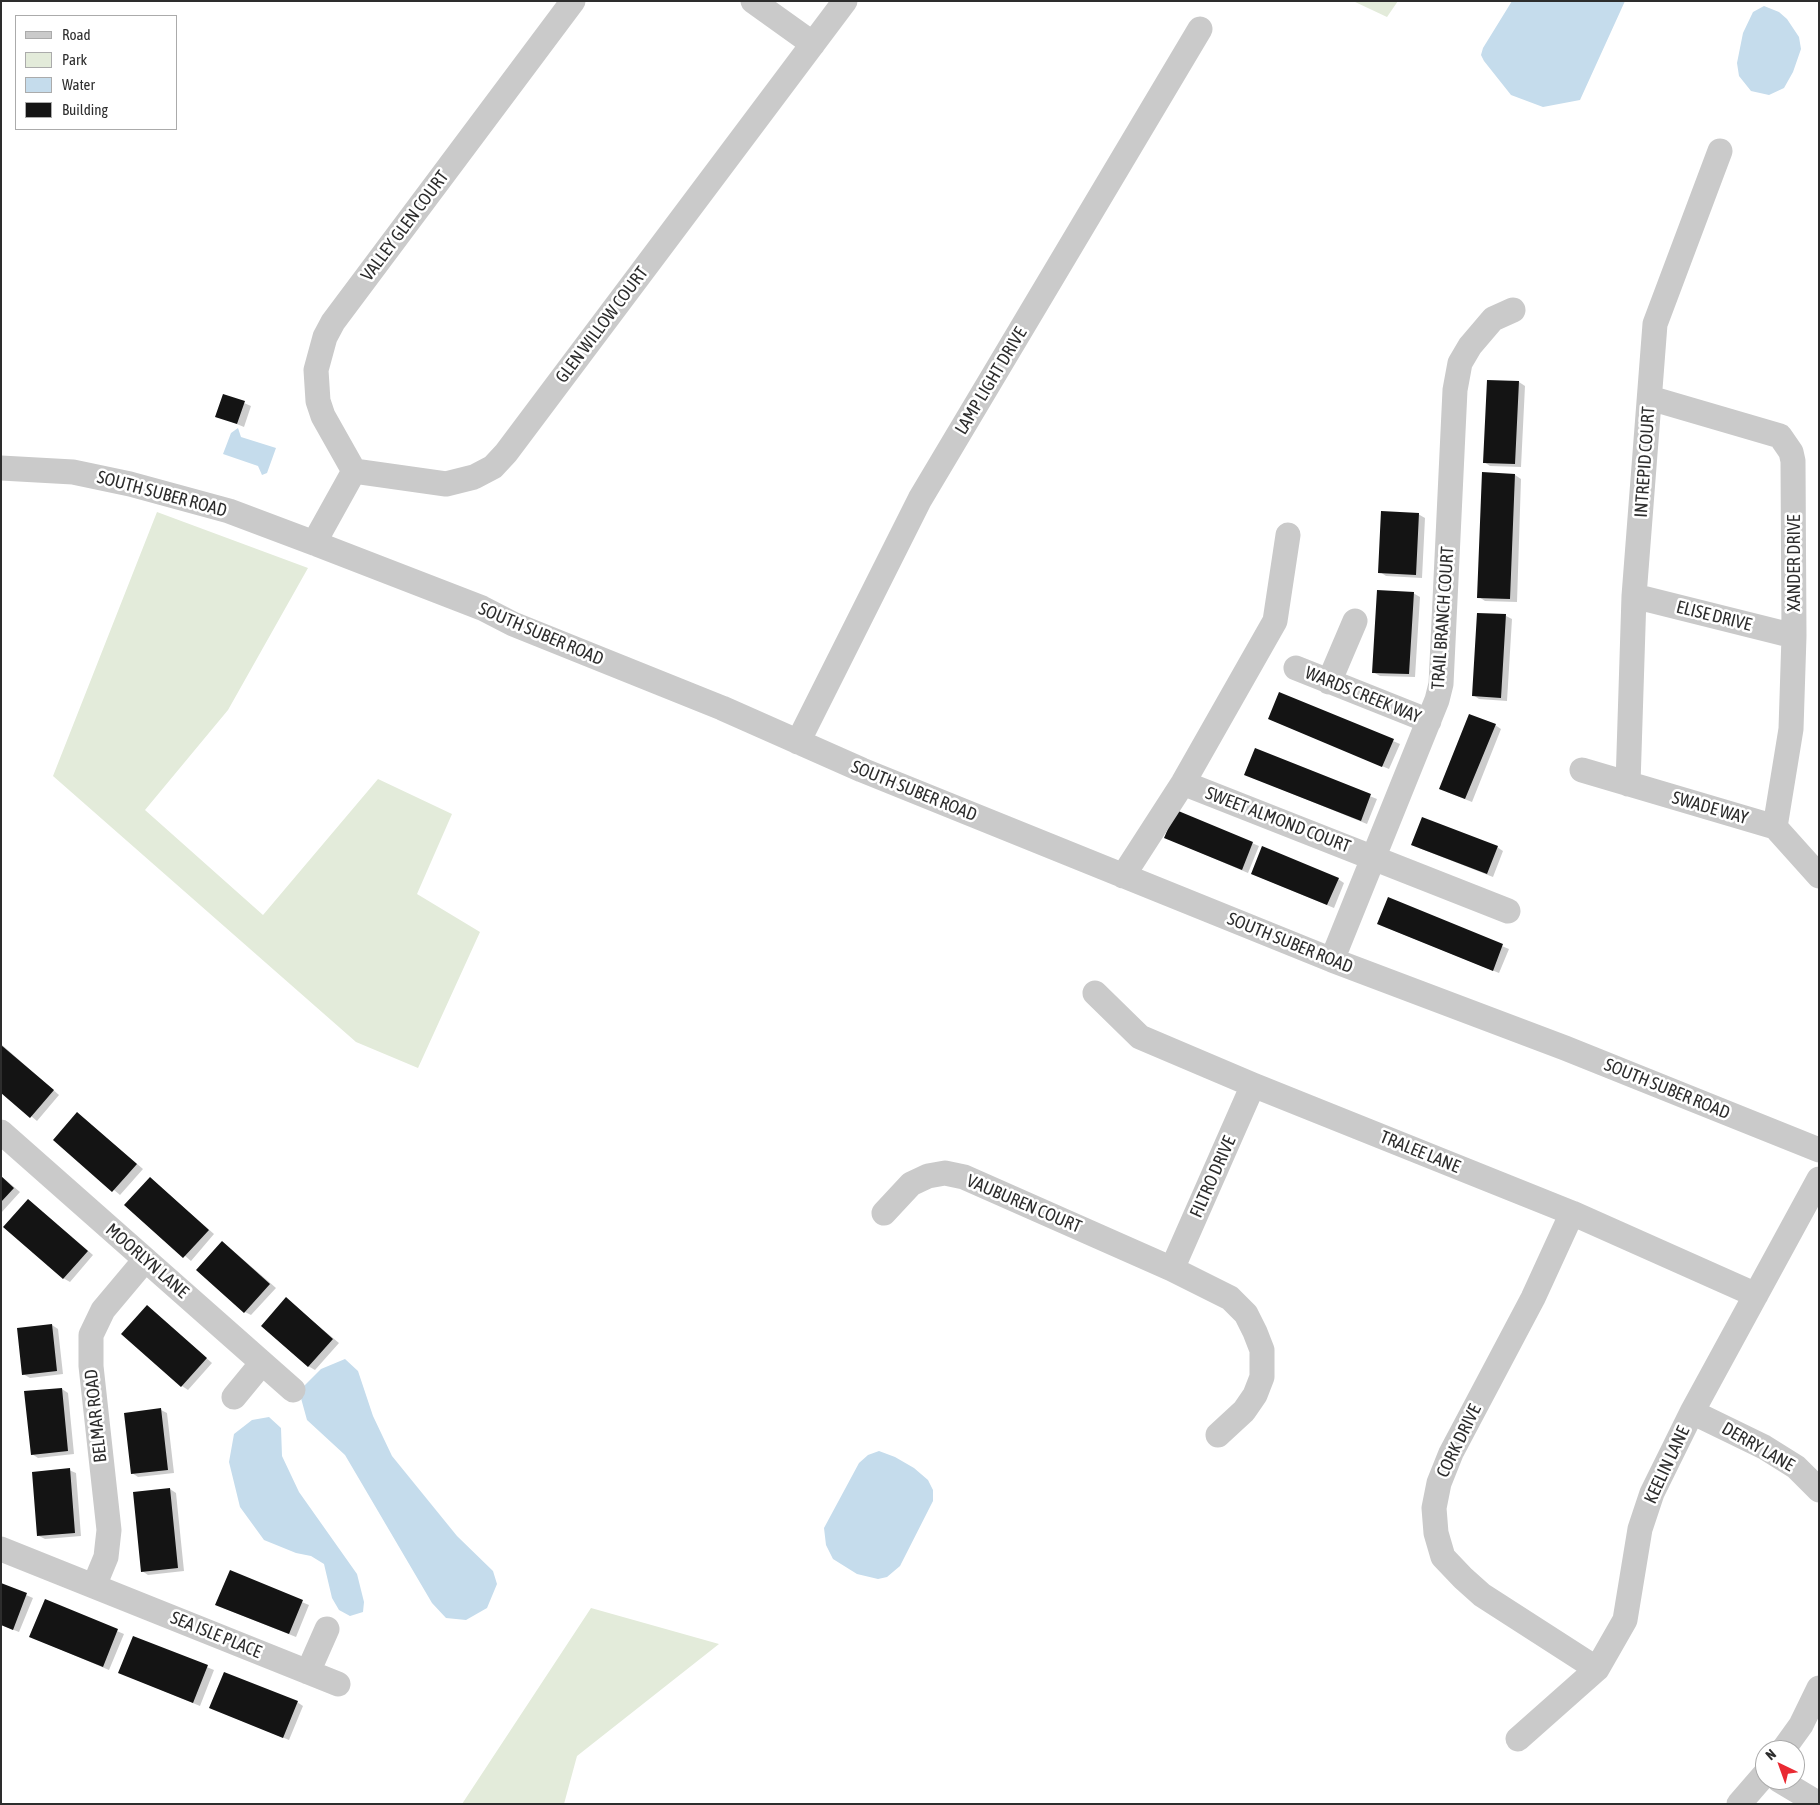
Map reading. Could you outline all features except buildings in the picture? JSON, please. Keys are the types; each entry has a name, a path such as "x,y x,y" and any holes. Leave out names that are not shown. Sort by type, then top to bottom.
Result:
{"street":[{"name":"VALLEY GLEN COURT","path":"354,471 323,416 318,402 316,370 325,337 333,322 573,1"},
{"path":"754,1 813,44"},
{"name":"GLEN WILLOW COURT","path":"354,471 446,484 474,478 493,467 506,453 845,1"},
{"name":"LAMP LIGHT DRIVE","path":"798,742 920,499 1200,29"},
{"name":"INTREPID COURT","path":"1628,784 1634,596 1655,324 1720,151"},
{"name":"TRAIL BRANCH COURT","path":"1332,960 1429,722 1441,684 1456,377 1460,363 1470,346 1493,319 1513,310"},
{"name":"XANDER DRIVE","path":"1650,398 1780,436 1786,443 1793,460 1794,636 1791,729 1775,827"},
{"name":"SOUTH SUBER ROAD","path":"1,468 73,472 130,484 229,511 482,608 513,624 722,708 798,742 1332,960 1565,1048 1819,1150"},
{"path":"314,543 354,471"},
{"path":"1123,876 1183,783 1275,621 1288,535"},
{"name":"ELISE DRIVE","path":"1634,596 1794,636"},
{"path":"1329,682 1355,621"},
{"name":"WARDS CREEK WAY","path":"1296,668 1429,722"},
{"name":"SWADE WAY","path":"1582,770 1775,827"},
{"name":"SWEET ALMOND COURT","path":"1183,783 1508,911"},
{"path":"1775,827 1819,876"},
{"name":"TRALEE LANE","path":"1094,993 1140,1036 1253,1085 1572,1213 1756,1296"},
{"name":"FILTRO DRIVE","path":"1172,1269 1253,1085"},
{"name":"MOORLYN LANE","path":"1,1132 293,1390"},
{"name":"VAUBUREN COURT","path":"884,1213 911,1184 928,1176 945,1173 964,1177 1172,1269 1230,1298 1239,1306 1250,1323 1262,1350 1262,1377 1255,1395 1244,1411 1218,1435"},
{"name":"KEELIN LANE","path":"1518,1739 1597,1669 1625,1620 1640,1529 1652,1492 1692,1412 1819,1179"},
{"name":"CORK DRIVE","path":"1572,1213 1533,1298 1451,1453 1439,1483 1434,1508 1436,1533 1443,1557 1463,1578 1482,1595 1597,1669"},
{"name":"BELMAR ROAD","path":"94,1586 106,1557 109,1530 91,1366 91,1335 103,1310 145,1260"},
{"path":"234,1397 262,1363"},
{"name":"DERRY LANE","path":"1692,1412 1764,1447 1796,1467 1819,1490"},
{"name":"SEA ISLE PLACE","path":"1,1549 338,1684"},
{"path":"308,1672 327,1629"},
{"path":"1790,1740 1801,1725 1819,1688"},
{"path":"1740,1804 1755,1786"},
{"path":"1796,1790 1819,1804"}],"green space":[{"path":"1353,1 1398,1 1387,17"},
{"path":"157,512 308,568 228,710 145,810 263,915 378,779 452,814 417,894 480,932 418,1068 356,1042 53,776"},
{"path":"591,1608 719,1644 577,1756 564,1804 462,1804"}],"water":[{"path":"1512,1 1625,1 1580,100 1543,107 1511,95 1484,61 1481,55 1483,48"},
{"path":"1764,6 1779,12 1787,19 1799,37 1801,49 1793,72 1784,88 1769,95 1751,91 1739,76 1737,63 1743,33 1753,12"},
{"path":"238,428 241,437 276,448 267,473 262,475 258,466 223,454 231,433"},
{"path":"345,1359 358,1371 373,1416 392,1456 457,1536 493,1571 497,1584 487,1608 466,1620 446,1618 432,1603 345,1455 307,1420 299,1391 321,1369"},
{"path":"269,1417 281,1428 282,1456 299,1492 357,1574 364,1602 363,1612 350,1616 339,1610 332,1598 324,1564 311,1556 296,1553 264,1540 240,1507 229,1462 234,1434 252,1420"},
{"path":"879,1451 895,1457 914,1468 928,1480 933,1490 933,1501 900,1566 887,1577 878,1579 857,1574 833,1559 826,1545 824,1528 859,1463 868,1455"}]}
